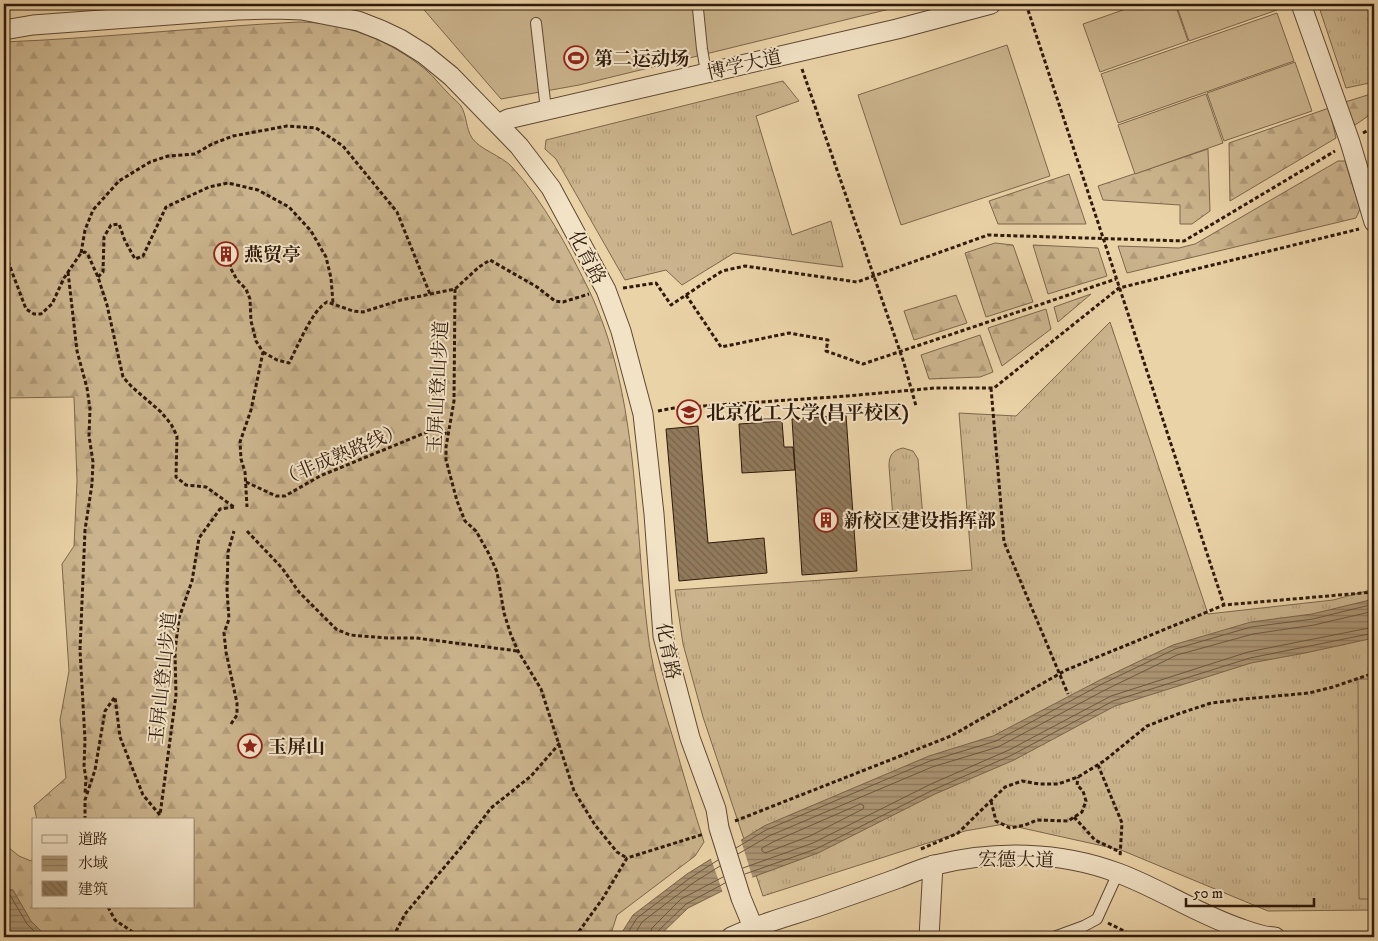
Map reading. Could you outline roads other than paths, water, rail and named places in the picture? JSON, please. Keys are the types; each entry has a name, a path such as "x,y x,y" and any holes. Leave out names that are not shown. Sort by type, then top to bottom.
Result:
{"street":[{"name":"博学大道","path":"499,124 508,119 897,28 991,4"},
{"path":"1301,4 1350,142 1370,225"},
{"name":"化育路","path":"4,30 33,25 238,10 302,10 358,21 400,38 424,54 451,76 519,146 551,188 606,290 621,331 643,414 654,514 663,636 690,738 716,809 715,830 753,927"},
{"name":"宏德大道","path":"732,937 753,927 934,866 973,857 1017,855 1075,861 1118,873 1215,919 1266,937 1275,937"},
{"path":"929,937 934,866"}],"lane":[{"path":"698,9 706,72"},
{"path":"536,23 546,110"},
{"path":"1054,937 1097,919 1118,873"}],"water":[{"path":"1374,599 1374,638 1251,663 1115,706 1014,760 935,794 818,853 742,881 688,908 658,937 619,937 633,915 687,874 764,826 929,756 993,736 1100,680 1173,645 1251,622 1312,614"},
{"path":"4,889 13,890 31,921 47,937 24,938 12,934 8,929 4,916"}],"place":[{"name":"第二运动场","path":"576,58"},
{"name":"燕贸亭","path":"226,254"},
{"name":"北京化工大学(昌平校区)","path":"689,412"},
{"name":"新校区建设指挥部","path":"826,520"},
{"name":"玉屏山","path":"250,746"}]}
